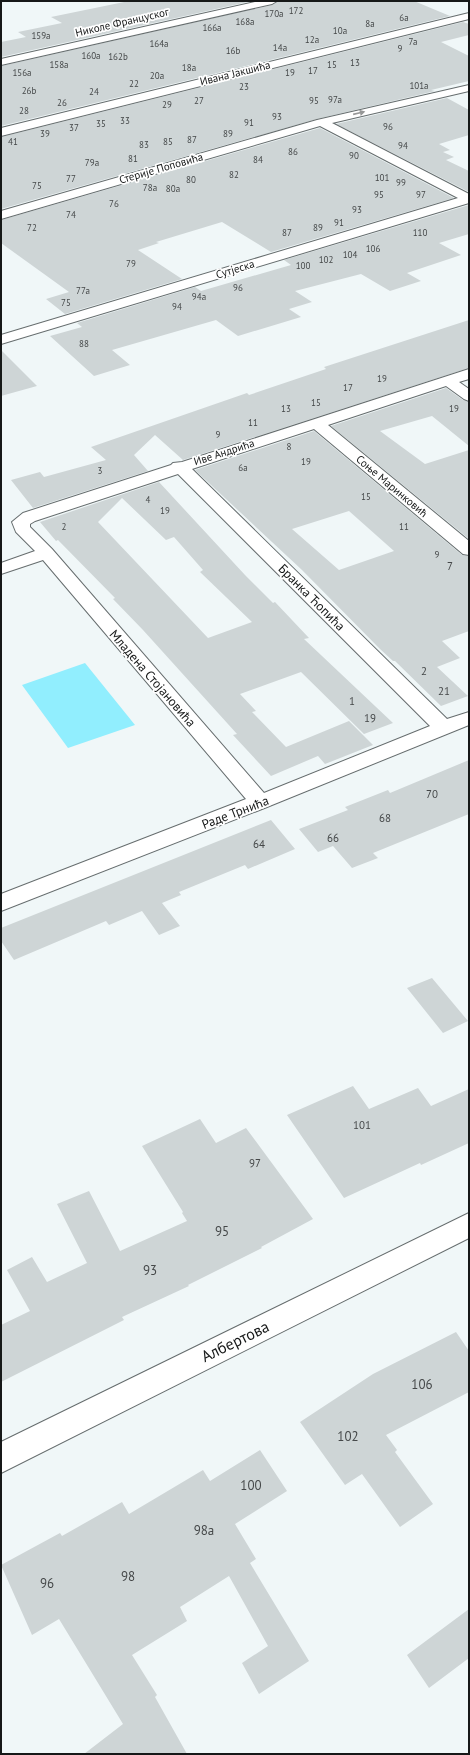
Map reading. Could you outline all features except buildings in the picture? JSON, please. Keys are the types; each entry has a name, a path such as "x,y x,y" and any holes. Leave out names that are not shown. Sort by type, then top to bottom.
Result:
{"street":[{"name":"Николе Француског","path":"1,62 272,1"},
{"name":"Ивана Јакшића","path":"1,132 469,16"},
{"name":"Стерије Поповића","path":"1,215 321,122 469,88"},
{"path":"321,122 469,199"},
{"name":"Сутјеска","path":"1,340 469,199"},
{"name":"Иве Андрића","path":"46,554 22,528 21,522 29,517 180,466 469,374"},
{"path":"448,380 469,396"},
{"name":"Соње Маринковић","path":"316,423 469,550"},
{"name":"Бранка Ћопића","path":"180,466 444,728"},
{"path":"1,569 46,554"},
{"name":"Младена Стојановића","path":"46,554 260,802"},
{"name":"Раде Трнића","path":"1,903 260,802 469,718"},
{"name":"Албертова","path":"1,1458 469,1225"}],"shaded area":[{"path":"85,663 135,725 68,748 22,685"}]}
